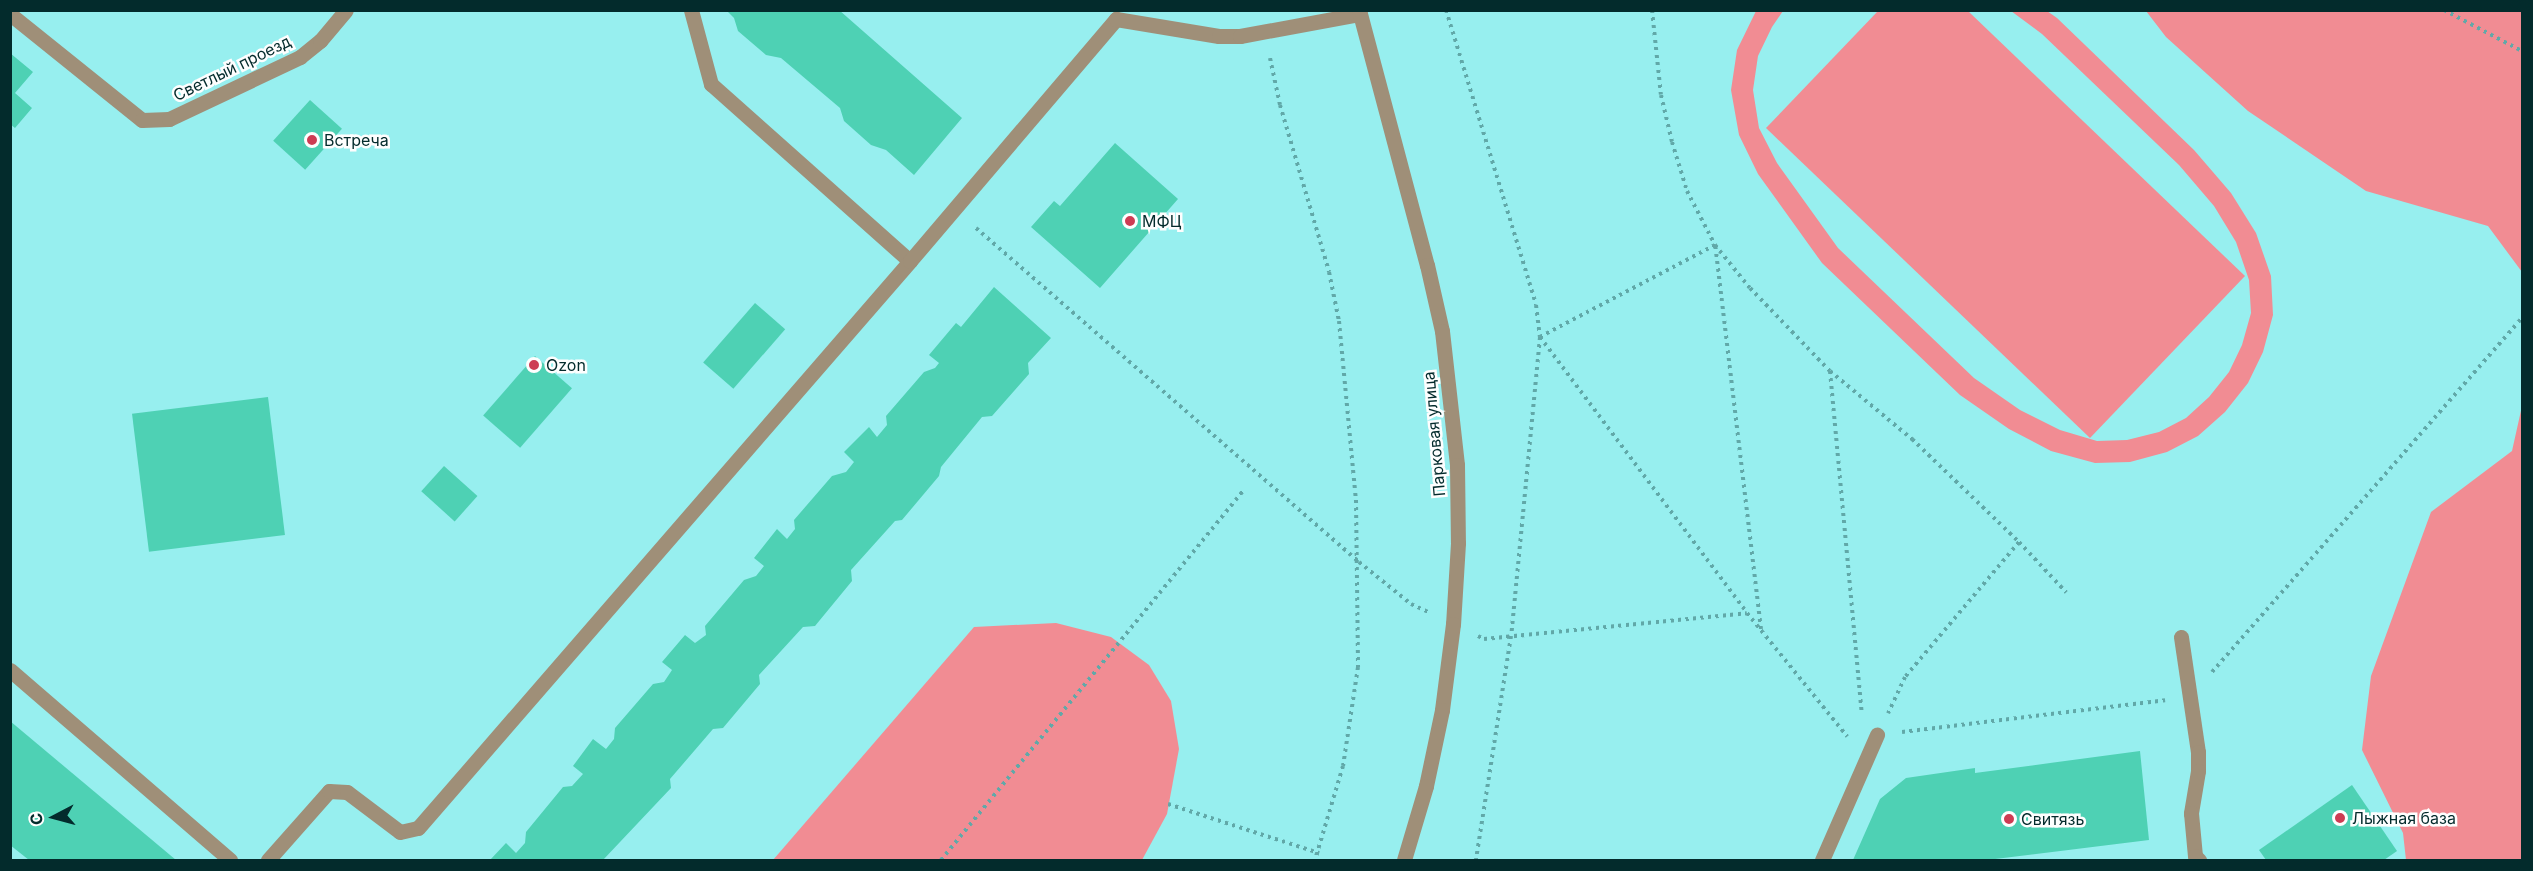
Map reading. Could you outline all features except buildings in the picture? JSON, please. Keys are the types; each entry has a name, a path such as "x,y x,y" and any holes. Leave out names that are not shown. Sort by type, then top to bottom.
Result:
{"street":[{"name":"Светлый проезд","path":"10,14 142,120 169,119 300,57 320,41 346,10"},
{"path":"691,10 711,84 910,261"},
{"path":"268,861 329,791 347,792 400,832 418,828 910,261 1111,15 1219,36 1265,32 1359,12"},
{"name":"Парковая улица","path":"1359,12 1427,265 1442,331 1457,465 1458,543 1453,624 1442,710 1428,775 1404,861"},
{"path":"2181,637 2198,752 2198,771 2191,813 2192,859"},
{"path":"10,670 230,861"},
{"path":"1822,861 1877,735"}],"path":[{"path":"1446,10 1536,305 1540,337 1511,636 1476,861"},
{"path":"1652,10 1660,95 1671,142 1687,191 1715,245 1750,288 1830,371 1912,439 2019,542 2066,592"},
{"path":"2444,10 2523,51"},
{"path":"1265,32 1280,105 1329,272 1340,321 1356,500 1359,562 1358,667 1343,766 1315,861"},
{"path":"976,228 1359,562 1411,604 1484,639 1747,614"},
{"path":"1540,337 1715,245"},
{"path":"1715,245 1761,629"},
{"path":"1877,735 2190,697 2523,318"},
{"path":"1540,337 1747,614 1866,761"},
{"path":"1830,371 1866,761"},
{"path":"941,861 1244,490"},
{"path":"1877,735 1905,677 2019,542"},
{"path":"1168,804 1319,853"}],"shaded area":[{"path":"1756,11 1783,11 1772,27 1758,56 1753,90 1759,128 1777,163 1838,248 1974,378 2020,410 2060,430 2097,441 2127,440 2159,432 2186,418 2209,397 2229,372 2242,345 2251,313 2249,280 2236,242 2214,206 2179,165 2042,34 2011,11 2047,11 2057,18 2194,150 2231,193 2256,233 2271,276 2273,315 2263,352 2248,383 2225,412 2198,436 2167,452 2130,462 2095,463 2051,451 2009,429 1960,395 1822,263 1758,174 1739,135 1731,90 1737,50"},
{"path":"1878,11 1968,11 2245,276 2090,438 1766,128"},
{"path":"2146,11 2522,11 2522,272 2488,226 2366,191 2248,111 2166,37"},
{"path":"2522,406 2522,860 2406,860 2403,833 2362,750 2371,676 2431,512 2512,451"},
{"path":"1056,623 1111,637 1149,665 1171,701 1179,749 1167,814 1142,860 773,860 974,627"}],"place":[{"name":"Встреча","path":"312,140"},
{"name":"МФЦ","path":"1130,221"},
{"name":"Ozon","path":"534,365"},
{"name":"Лыжная база","path":"2340,818"},
{"name":"Свитязь","path":"2009,819"}]}
